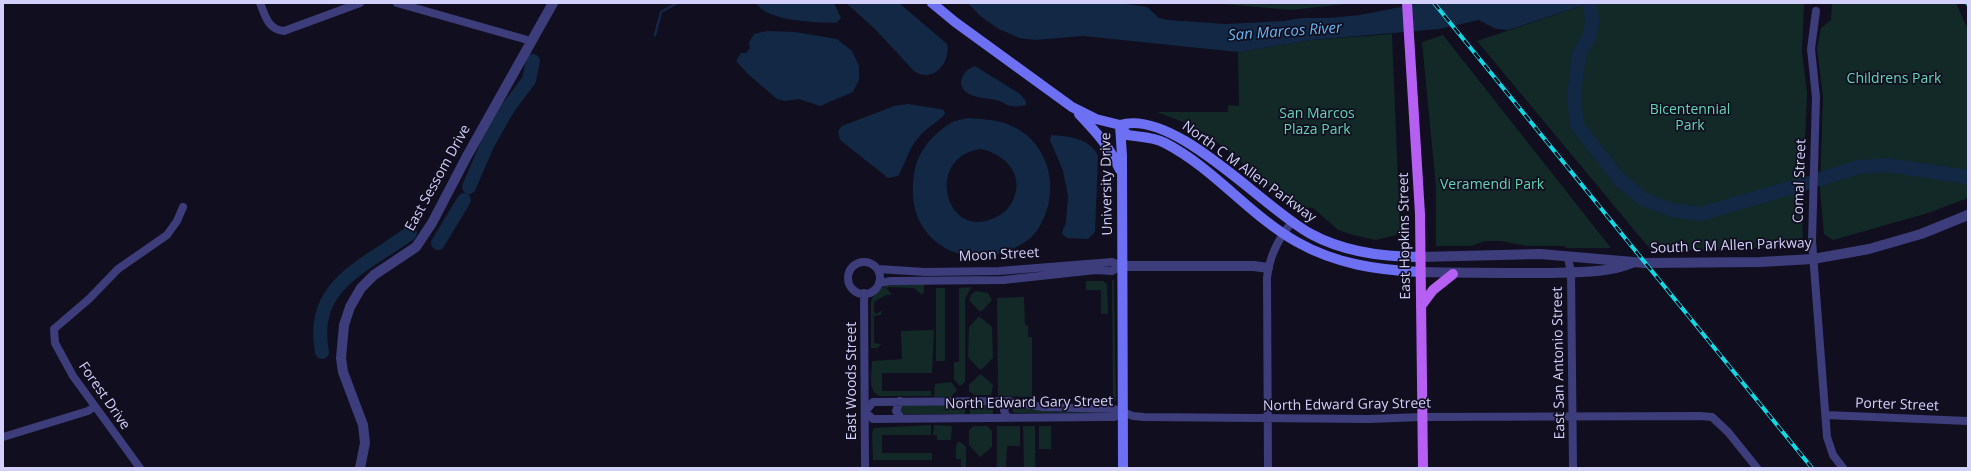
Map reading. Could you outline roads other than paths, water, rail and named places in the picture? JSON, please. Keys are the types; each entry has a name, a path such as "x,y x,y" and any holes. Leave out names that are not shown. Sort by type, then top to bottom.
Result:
{"main road":[{"name":"University Drive","path":"932,3 1072,107 1096,119 1120,125 1122,175 1121,266 1123,468"},
{"name":"East Hopkins Street","path":"1407,3 1419,178 1423,468"},
{"path":"1072,107 1104,140 1112,152 1122,175"},
{"name":"North C M Allen Parkway","path":"1420,258 1385,256 1343,247 1310,234 1292,222 1254,191 1205,155 1170,133 1142,124 1128,122 1120,125 1127,135 1150,138 1165,143 1215,176 1283,233 1314,251 1339,260 1382,270 1420,272"},
{"path":"1245,202 1254,191"},
{"path":"1339,260 1343,247"},
{"path":"1421,306 1433,290 1453,274"}],"street":[{"path":"260,3 272,26 275,29 284,31 360,3"},
{"path":"397,3 531,41"},
{"name":"East Sessom Drive","path":"360,468 365,443 364,425 343,372 341,358 344,325 350,307 361,288 374,275 416,247 432,223 467,156 553,3"},
{"name":"Comal Street","path":"1816,11 1811,49 1816,97 1812,213 1813,259 1830,446 1843,468"},
{"name":"Forest Drive","path":"140,468 94,406 59,353 55,344 54,329 89,299 118,269 167,235 177,221 183,207"},
{"name":"South C M Allen Parkway","path":"1568,258 1621,260 1632,263 1760,262 1813,259 1869,249 1921,234 1968,215"},
{"path":"1268,468 1266,290 1268,268 1272,254 1283,233 1292,222"},
{"name":"North C M Allen Parkway","path":"1420,258 1540,254 1568,258"},
{"name":"East San Antonio Street","path":"1568,258 1571,272 1573,468"},
{"name":"Moon Street","path":"878,269 925,272 999,271 1112,262 1121,266 1254,266 1268,268"},
{"path":"861,263 871,264 878,269 879,283 871,292 864,294 855,290 850,285 850,270 861,263"},
{"name":"South C M Allen Parkway","path":"1571,272 1621,267 1632,263"},
{"name":"Moon Street","path":"879,283 899,281 1003,280 1096,270 1112,270 1121,266"},
{"name":"North C M Allen Parkway","path":"1420,272 1453,274 1571,272"},
{"name":"East Woods Street","path":"864,294 865,468"},
{"path":"900,401 897,405 896,411 901,418"},
{"path":"1008,401 1004,410 1006,416 1010,418"},
{"name":"North Edward Gary Street","path":"1008,401 1043,407 1114,409 1123,413 1114,417 871,419 865,412 872,402 1008,401"},
{"path":"3,437 88,411 94,406"},
{"name":"North Edward Gray Street","path":"1123,413 1144,417 1268,419 1369,419 1422,417 1712,417 1728,432 1757,468"},
{"name":"Porter Street","path":"1826,415 1968,421"}],"water":[{"path":"756,3 834,3 841,18 836,23 793,20 770,14"},
{"path":"846,3 899,3 947,44 948,51 944,64 935,73 929,75 922,75 915,72 873,27"},
{"name":"San Marcos River","path":"968,3 1119,3 1147,7 1159,18 1167,20 1226,24 1360,15 1421,3 1590,3 1508,30 1496,29 1479,20 1439,29 1311,40 1238,52 1083,36 1036,40 1019,38 997,28 979,15"},
{"path":"767,31 795,32 837,39 852,51 859,66 859,80 853,92 820,106 799,99 785,101 777,99 749,75 736,61 741,53 746,53 750,48 749,42 754,34"},
{"path":"975,66 1020,94 1026,101 1026,105 1010,106 999,101 976,97 969,94 964,90 961,82 964,74"},
{"path":"908,104 944,110 945,114 921,134 910,151 898,176 888,178 840,140 838,131 842,126 894,106"},
{"path":"969,118 992,120 1014,127 1024,133 1040,150 1048,171 1050,194 1048,206 1038,229 1029,239 1009,250 989,256 969,256 950,250 934,240 922,225 914,206 913,183 918,158 928,142 942,129 953,122","holes":["981,149 990,152 1005,161 1014,174 1016,191 1013,200 1008,209 994,218 977,222 963,218 953,208 948,195 947,180 952,166 963,155"]},
{"path":"1051,135 1078,139 1090,145 1098,156 1095,232 1088,239 1067,238 1062,234 1066,223 1068,196 1063,171 1050,140"}],"waterway":[{"path":"655,35 661,12 677,3"},
{"path":"1590,3 1592,23 1589,37 1579,54 1574,96 1577,125 1619,179 1643,199 1672,210 1700,214 1807,183"},
{"path":"469,187 488,143 508,108 529,80 533,61"},
{"path":"1820,179 1859,167 1887,165 1968,177"},
{"path":"438,243 464,200"},
{"path":"322,352 320,329 324,310 332,294 344,280 359,268 410,233"}],"railway":[{"path":"1434,3 1812,468"}],"park label":[{"name":"Childrens Park","path":"1894,79"},
{"name":"Bicentennial Park","path":"1690,118"},
{"name":"San Marcos Plaza Park","path":"1317,122"},
{"name":"Veramendi Park","path":"1492,185"}]}
